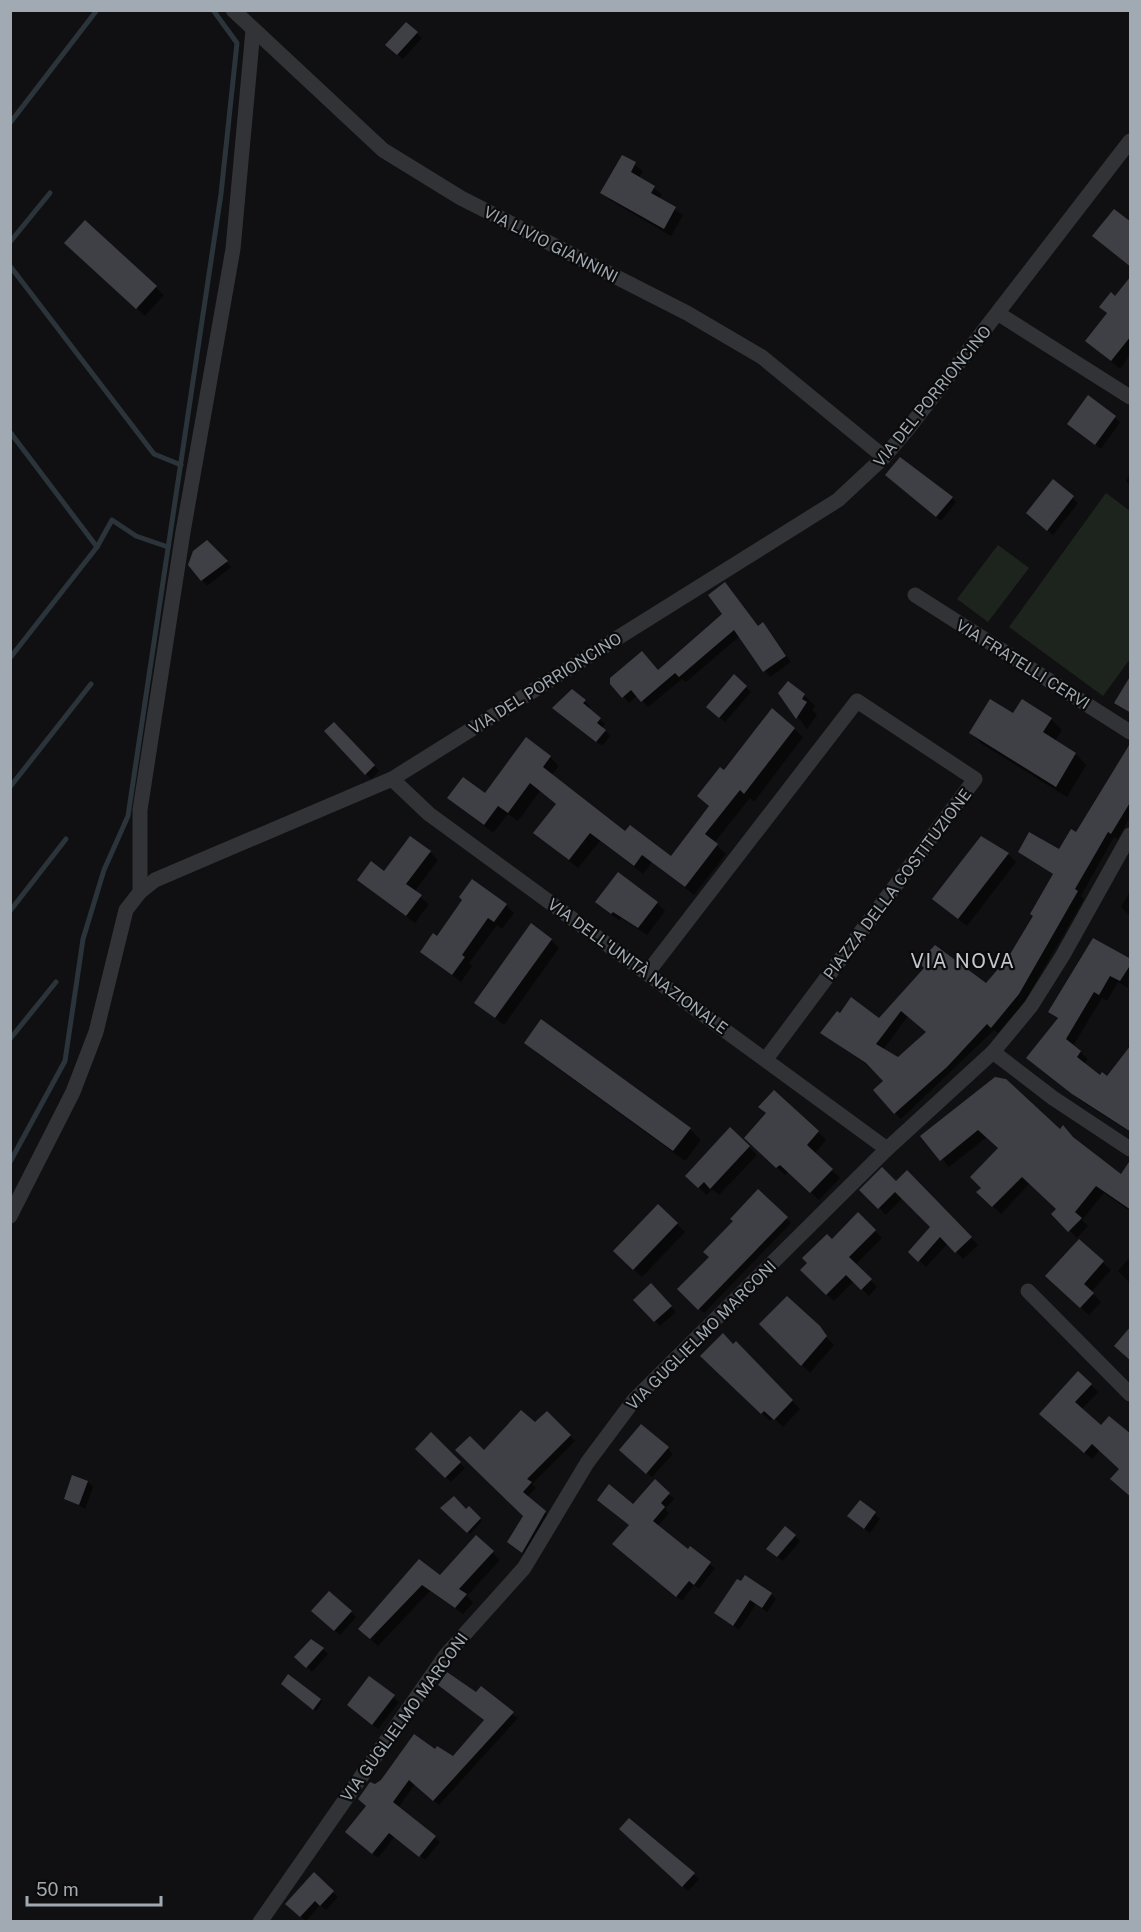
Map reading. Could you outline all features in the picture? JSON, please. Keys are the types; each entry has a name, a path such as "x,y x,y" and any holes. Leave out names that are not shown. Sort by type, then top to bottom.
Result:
{"street":[{"name":"VIA LIVIO GIANNINI","path":"233,10 382,150 461,198 687,313 762,357 884,457"},
{"path":"140,892 140,810 183,532 233,249 253,30"},
{"name":"VIA DEL PORRIONCINO","path":"10,1216 73,1092 96,1032 126,910 140,892 155,880 392,779 838,500 884,457 999,314 1131,141"},
{"path":"999,314 1131,397"},
{"name":"VIA FRATELLI CERVI","path":"915,596 1131,732"},
{"name":"PIAZZA DELLA COSTITUZIONE","path":"648,972 857,701 975,779 766,1059"},
{"name":"VIA DELL'UNITÀ NAZIONALE","path":"392,779 429,814 648,972 886,1149"},
{"name":"VIA GUGLIELMO MARCONI","path":"260,1922 446,1654 524,1568 587,1463 634,1400 886,1149 993,1052 1038,996 1131,835"},
{"path":"993,1052 1053,1098 1131,1149"},
{"path":"1028,1291 1131,1394"}],"shaded area":[{"path":"1106,493 1130,511 1130,659 1103,696 1009,627"},
{"path":"998,545 1029,568 988,622 957,599"}],"building":[{"path":"406,22 418,32 397,55 385,45"},
{"path":"622,155 636,162 631,172 655,186 651,193 676,207 664,229 600,193"},
{"path":"1114,209 1131,222 1131,267 1092,236"},
{"path":"85,220 157,286 136,309 64,243"},
{"path":"1131,276 1131,336 1111,361 1085,341 1107,313 1099,307 1111,292 1115,296"},
{"path":"1088,395 1116,416 1095,445 1067,424"},
{"path":"900,457 953,497 936,517 885,475"},
{"path":"1053,479 1074,496 1047,531 1026,513"},
{"path":"207,540 228,561 201,581 188,565 193,551"},
{"path":"725,582 758,626 763,622 786,656 763,672 734,630 679,677 675,673 641,702 631,690 622,698 610,684 610,678 642,651 658,670 722,614 708,595"},
{"path":"734,674 747,686 719,718 706,707"},
{"path":"1131,675 1131,713 1114,703"},
{"path":"788,681 805,694 802,699 807,702 796,719 778,693"},
{"path":"572,689 586,700 583,703 601,718 597,723 606,730 596,742 552,708"},
{"path":"990,699 1013,713 1022,699 1052,718 1043,732 1076,753 1056,787 969,733"},
{"path":"772,708 795,728 744,794 740,790 705,834 718,844 685,887 642,855 634,866 590,833 569,860 533,833 556,804 530,783 508,813 498,806 484,825 447,798 463,777 485,793 526,737 551,756 543,767 625,831 630,825 671,856 709,806 697,796 720,767 724,770"},
{"path":"334,722 375,765 365,775 324,731"},
{"path":"1131,742 1131,801 1111,834 1108,832 1075,889 1078,891 1019,994 991,1028 987,1024 947,1067 894,1114 873,1090 883,1081 866,1063 820,1033 837,1011 840,1013 851,997 879,1018 924,968 919,962 935,945 986,983 998,969 1000,971 1033,916 1030,914 1053,874 1018,852 1029,832 1059,849 1071,829 1076,832","holes":["901,1011 926,1032 898,1057 876,1044"]},
{"path":"410,836 431,851 406,884 422,895 406,916 357,880 371,861 384,871"},
{"path":"981,836 1009,853 958,919 932,899"},
{"path":"618,872 658,902 638,928 613,912 611,914 595,902"},
{"path":"472,879 507,904 494,922 488,918 462,955 465,957 452,975 420,952 433,933 437,936 462,900 459,897"},
{"path":"531,923 552,939 495,1018 474,1003"},
{"path":"1093,938 1131,959 1131,964 1120,981 1110,976 1099,995 1094,992 1066,1039 1081,1051 1077,1057 1100,1075 1102,1072 1107,1076 1131,1045 1131,1132 1072,1094 1026,1058 1058,1018 1048,1012"},
{"path":"541,1019 691,1128 673,1151 524,1043"},
{"path":"995,1077 1006,1079 1060,1129 1063,1125 1073,1137 1121,1174 1131,1159 1131,1210 1096,1186 1075,1212 1082,1218 1068,1232 1051,1214 1056,1209 1022,1177 992,1207 976,1192 981,1188 970,1177 998,1148 978,1130 940,1161 920,1136"},
{"path":"774,1090 819,1131 807,1145 833,1169 810,1193 780,1165 776,1168 744,1138 766,1113 758,1107"},
{"path":"730,1127 750,1146 710,1189 704,1182 698,1188 685,1176"},
{"path":"882,1167 896,1181 907,1170 972,1237 955,1253 940,1237 918,1262 908,1252 930,1227 895,1192 878,1209 859,1190"},
{"path":"758,1189 788,1217 698,1310 677,1289 709,1257 703,1252 733,1221 730,1219"},
{"path":"658,1204 678,1223 633,1270 613,1251"},
{"path":"858,1212 876,1230 849,1257 872,1279 861,1290 846,1275 826,1295 800,1270 807,1263 802,1258 827,1234 832,1239"},
{"path":"1079,1239 1104,1261 1084,1284 1094,1293 1080,1308 1045,1276"},
{"path":"651,1283 672,1306 654,1322 633,1300"},
{"path":"787,1296 820,1326 827,1336 801,1366 759,1324"},
{"path":"1131,1326 1131,1361 1114,1346"},
{"path":"723,1333 733,1344 736,1341 793,1400 774,1420 764,1411 761,1414 700,1356"},
{"path":"1078,1371 1092,1384 1075,1402 1101,1425 1109,1416 1131,1434 1131,1497 1110,1479 1119,1469 1092,1444 1084,1453 1039,1414"},
{"path":"521,1410 535,1422 547,1411 571,1435 527,1479 532,1482 523,1492 546,1511 522,1553 507,1542 523,1516 455,1450 470,1436 484,1450"},
{"path":"641,1424 669,1447 646,1474 619,1450"},
{"path":"431,1432 461,1462 445,1478 415,1449"},
{"path":"72,1475 88,1481 79,1505 64,1499"},
{"path":"655,1479 670,1493 661,1503 665,1507 653,1521 688,1549 690,1546 711,1562 694,1585 689,1581 676,1597 612,1544 629,1525 597,1500 609,1484 633,1504"},
{"path":"454,1496 466,1509 469,1506 481,1518 467,1533 440,1508"},
{"path":"860,1500 876,1512 864,1529 847,1516"},
{"path":"785,1526 796,1535 777,1557 766,1549"},
{"path":"476,1535 494,1551 459,1589 467,1594 455,1608 422,1585 370,1639 358,1629 419,1559 440,1575"},
{"path":"745,1575 772,1593 762,1608 750,1600 733,1626 714,1613 737,1579 741,1581"},
{"path":"329,1591 352,1611 334,1631 311,1611"},
{"path":"311,1639 324,1648 306,1668 294,1657"},
{"path":"447,1672 476,1692 481,1686 514,1712 433,1801 409,1780 393,1802 436,1836 419,1857 389,1833 372,1854 345,1832 366,1806 358,1799 370,1782 375,1784 381,1780 414,1734 435,1749 437,1746 453,1756 484,1720 438,1685"},
{"path":"288,1674 321,1699 313,1710 281,1684"},
{"path":"369,1676 395,1695 372,1725 347,1705"},
{"path":"629,1818 695,1873 682,1887 619,1829"},
{"path":"314,1872 334,1891 320,1906 315,1901 300,1917 285,1904"}],"waterway":[{"path":"10,123 97,10"},
{"path":"10,1162 65,1061 83,939 104,870 128,816 221,194 237,43 213,10"},
{"path":"10,242 50,193"},
{"path":"10,266 154,454 181,465"},
{"path":"10,432 97,547"},
{"path":"10,658 97,547 112,520 136,536 168,547"},
{"path":"10,787 91,684"},
{"path":"10,911 66,839"},
{"path":"10,1039 56,982"}],"district":[{"name":"VIA NOVA","path":"963,961"}]}
